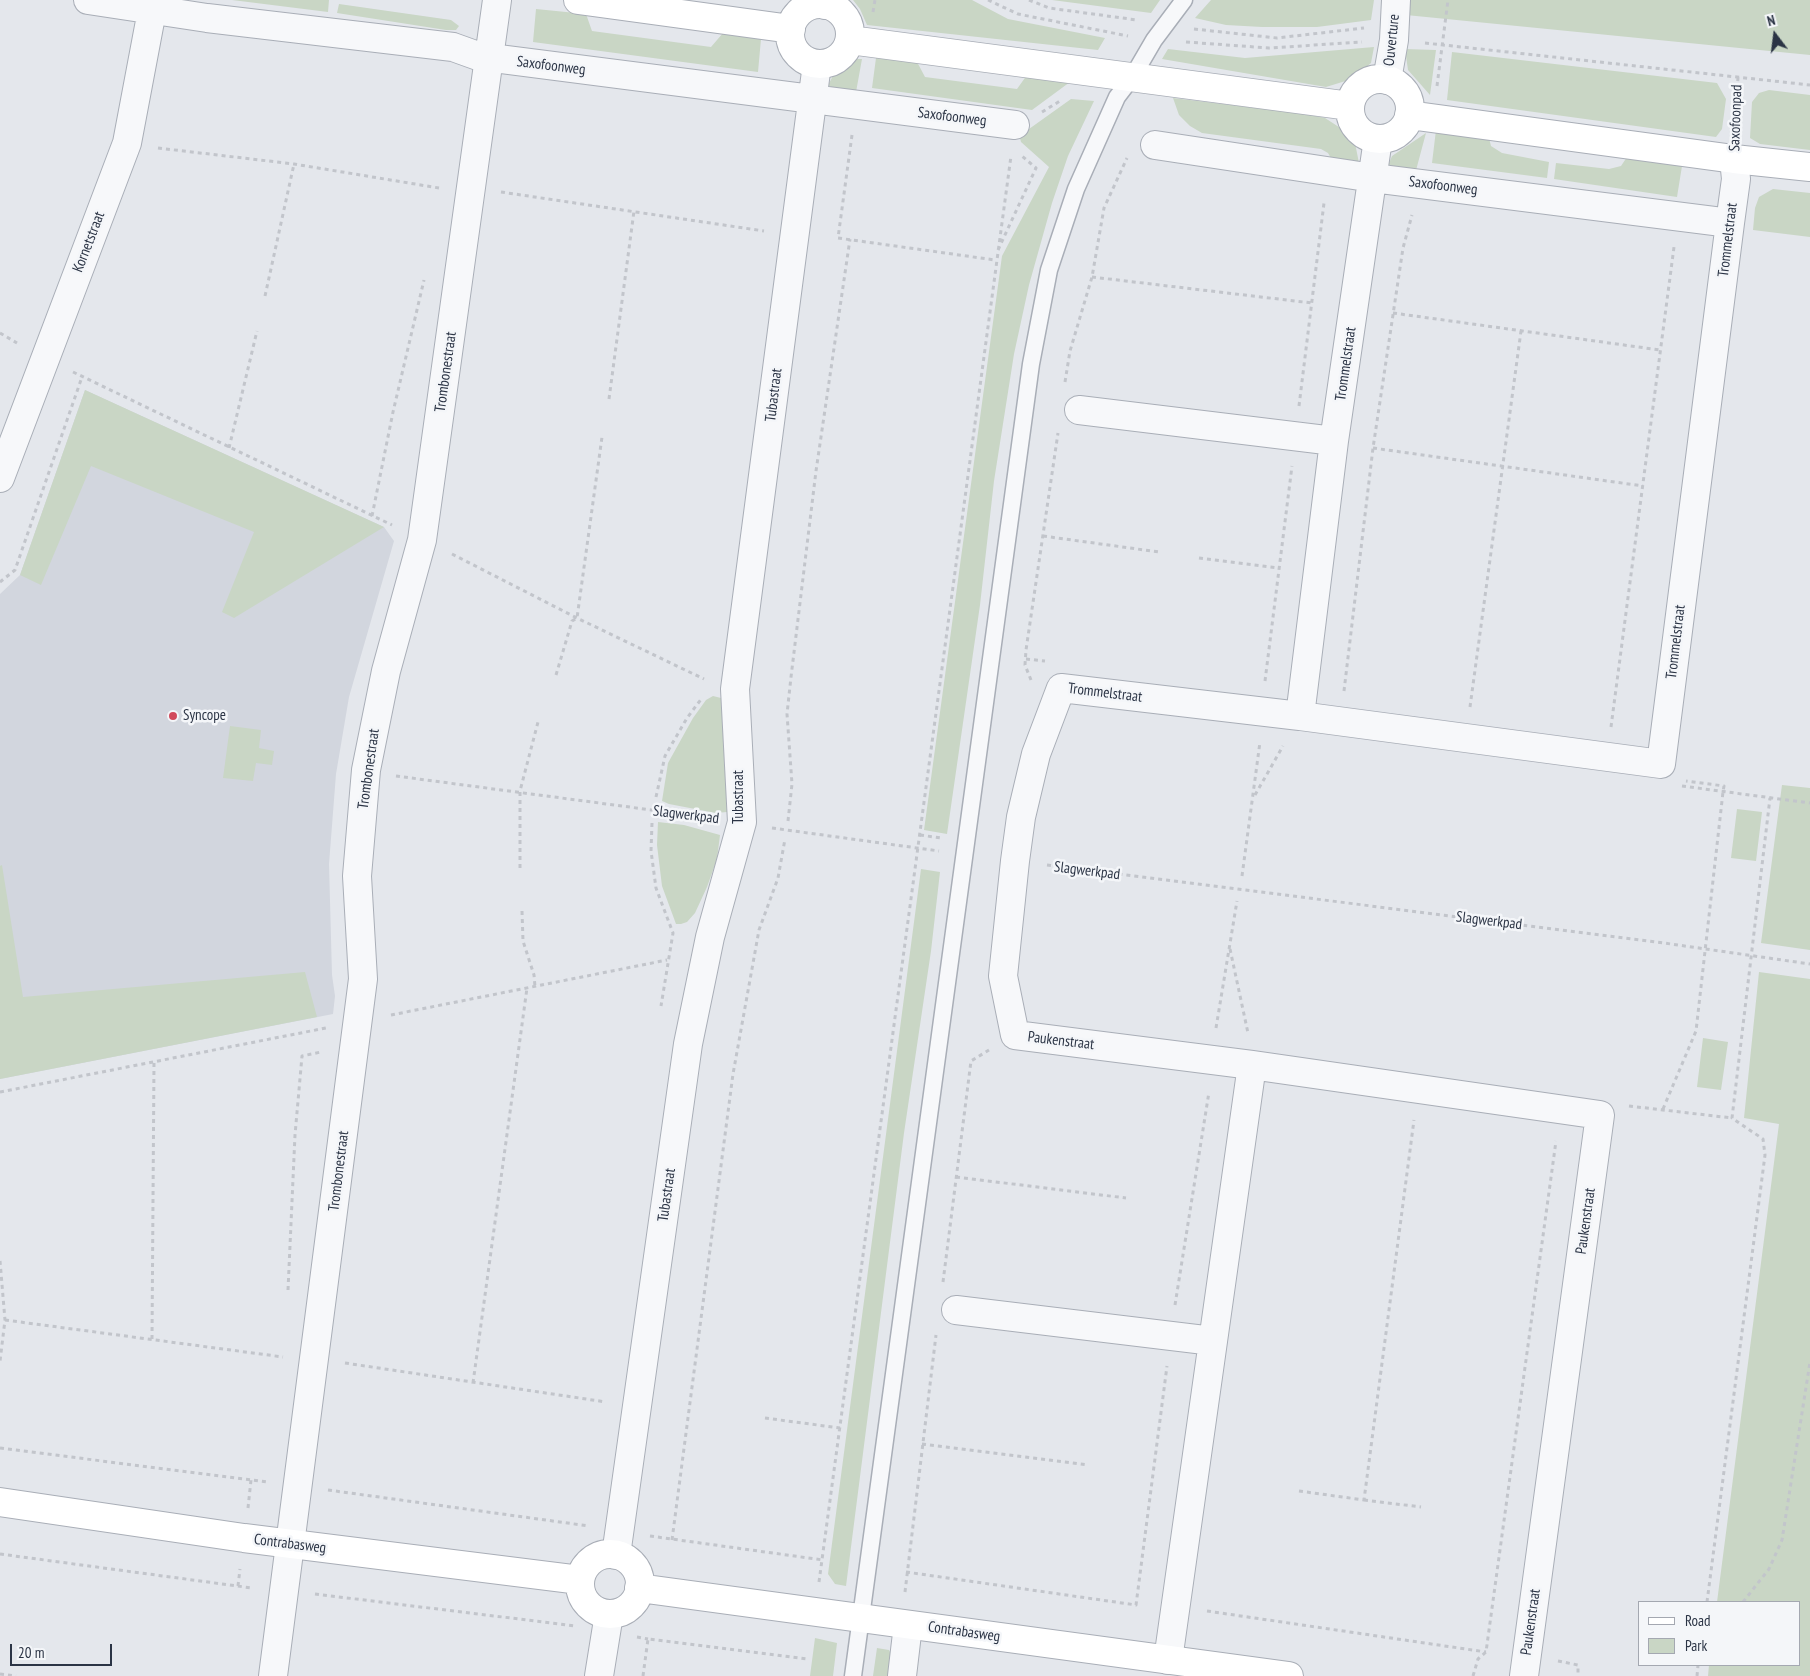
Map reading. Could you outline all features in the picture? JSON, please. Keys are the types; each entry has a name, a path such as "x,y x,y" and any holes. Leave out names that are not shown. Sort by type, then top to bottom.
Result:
{"street":[{"name":"Saxofoonweg","path":"88,0 153,5 453,47 489,58 812,100 1014,136"},
{"name":"Trombonestraat","path":"273,1676 364,979 357,876 366,770 386,671 422,540 497,0"},
{"path":"578,0 791,29"},
{"name":"Ouverture","path":"1387,80 1394,40 1396,0"},
{"path":"825,2 845,17 850,32 850,40 844,53 838,58 817,64 804,60 794,49 791,29 796,17 806,8 825,2"},
{"name":"Kornetstraat","path":"0,478 127,143 153,5"},
{"path":"850,40 1350,106"},
{"name":"Tubastraat","path":"616,1555 688,1044 710,937 742,822 735,689 817,64"},
{"path":"1420,117 1392,136 1378,139 1359,131 1352,120 1350,106 1355,92 1366,82 1387,80 1400,87 1405,93 1410,107 1420,117 1734,159 1810,167"},
{"name":"Trommelstraat","path":"1300,716 1334,441 1378,139"},
{"name":"Saxofoonweg","path":"1155,145 1373,178 1730,223"},
{"name":"Trommelstraat","path":"1015,861 1021,817 1036,754 1061,688 1300,716 1661,764 1736,178 1734,159"},
{"path":"1079,410 1334,441"},
{"name":"Paukenstraat","path":"1015,861 1003,976 1015,1035 1600,1115 1524,1676"},
{"path":"1168,1660 1252,1066"},
{"path":"956,1310 1213,1341"},
{"name":"Contrabasweg","path":"0,1502 291,1544 580,1580"},
{"path":"604,1555 616,1555 634,1567 638,1576 639,1588 636,1599 630,1605 620,1612 609,1614 594,1610 586,1603 580,1590 580,1580 584,1568 590,1562 604,1555"},
{"name":"Contrabasweg","path":"639,1588 1290,1676"},
{"path":"599,1676 609,1614"},
{"path":"902,1676 908,1624"}],"lane":[{"path":"853,1676 1030,364 1049,270 1076,189 1117,97 1133,76 1154,40 1184,0"}],"path":[{"path":"1029,0 1049,8 1140,20"},
{"path":"1420,117 1448,0"},
{"path":"1191,28 1277,38 1370,27"},
{"name":"Saxofoonpad","path":"1734,159 1738,77"},
{"path":"818,1588 960,539 995,260 1014,136 1037,115 1065,98"},
{"path":"996,253 1036,168 1014,136"},
{"path":"153,147 294,164 442,188 441,197"},
{"path":"265,296 294,164"},
{"path":"1264,682 1328,170"},
{"path":"1344,692 1373,448 1393,312 1403,248 1421,184"},
{"path":"500,192 769,231"},
{"path":"609,399 634,211"},
{"path":"1610,730 1678,216"},
{"path":"838,238 995,260"},
{"path":"788,821 792,784 787,714 792,667 816,471 850,239"},
{"path":"1092,276 1312,304"},
{"path":"372,516 392,412 424,277"},
{"path":"1393,312 1660,350"},
{"path":"229,448 257,331"},
{"path":"1469,710 1521,331"},
{"path":"0,582 15,570 82,377"},
{"path":"556,675 572,621 577,618 602,437"},
{"path":"1373,448 1643,486"},
{"path":"1043,536 1159,552"},
{"path":"1199,558 1278,568"},
{"path":"1026,659 1046,661"},
{"path":"520,868 520,791 538,722"},
{"path":"1242,876 1260,741"},
{"path":"1253,798 1285,743"},
{"path":"1661,764 1664,778 1724,786 1696,1031 1663,1109"},
{"name":"Slagwerkpad","path":"366,770 964,855"},
{"path":"1732,1118 1770,798"},
{"path":"920,834 947,839"},
{"path":"672,1540 733,1074 759,930 778,878 784,839"},
{"name":"Slagwerkpad","path":"1015,861 1810,964"},
{"path":"1216,1030 1237,901"},
{"path":"522,911 523,941 534,975 535,987"},
{"path":"1229,946 1248,1036"},
{"path":"473,1382 527,988"},
{"path":"288,1291 295,1135 302,1056 322,1052"},
{"path":"985,1052 995,1054"},
{"path":"152,1339 154,1062"},
{"path":"1174,1313 1210,1083"},
{"path":"1600,1115 1622,1105 1732,1118 1763,1139 1765,1156 1707,1601"},
{"path":"1404,1118 1423,1120"},
{"path":"1364,1500 1414,1119"},
{"path":"1473,1676 1478,1659 1486,1652 1556,1138"},
{"path":"956,1177 1126,1198"},
{"path":"0,1261 5,1320 0,1361"},
{"path":"5,1320 284,1357"},
{"path":"283,1366 285,1348"},
{"path":"906,1572 1136,1605 1168,1358"},
{"path":"1744,1601 1768,1569 1782,1540 1810,1362"},
{"path":"344,1363 611,1403"},
{"path":"765,1418 840,1428"},
{"path":"922,1444 1088,1465"},
{"path":"0,1448 589,1526"},
{"path":"266,1482 268,1472"},
{"path":"247,1513 251,1480"},
{"path":"1299,1491 1421,1507"},
{"path":"645,1536 823,1560"},
{"path":"0,1554 253,1588 252,1598"},
{"path":"238,1586 240,1560"},
{"path":"311,1602 312,1593 584,1627"},
{"path":"1206,1610 1486,1652"},
{"path":"643,1676 648,1639 807,1659"},
{"path":"1556,1661 1578,1665 1578,1676"},
{"path":"0,1674 16,1676"}],"shaded area":[{"name":"Syncope","path":"85,390 384,527 394,541 349,697 336,774 329,864 332,975 335,996 333,1014 0,1079 0,594 20,575"}],"green space":[{"path":"232,0 329,0 328,12"},
{"path":"853,0 972,0 1008,19 1105,38 1098,50 867,25 860,9"},
{"path":"1052,0 1160,0 1151,13"},
{"path":"1211,0 1374,0 1371,20 1317,27 1262,27 1226,25 1195,18"},
{"path":"1410,0 1810,0 1810,55 1406,15"},
{"path":"339,4 451,20 459,26 456,30 446,30 337,13"},
{"path":"536,9 586,14 592,31 711,47 723,33 761,39 758,72 533,42"},
{"path":"1374,47 1371,63 1361,72 1352,79 1326,87 1162,59 1168,49 1245,58"},
{"path":"1405,49 1436,50 1430,95 1408,70"},
{"path":"1452,52 1717,83 1726,99 1722,129 1716,137 1447,100"},
{"path":"876,58 916,60 925,77 1017,89 1027,75 1070,82 1032,110 872,88"},
{"path":"857,59 862,59 856,92 826,89 835,72"},
{"path":"1769,90 1810,95 1810,150 1760,144 1750,138 1752,102 1759,93"},
{"path":"1173,98 1307,114 1325,118 1345,131 1355,143 1359,163 1332,160 1328,153 1321,149 1202,133 1190,126 1179,115"},
{"path":"1071,99 1094,101 1068,156 1052,203 1029,285 1014,354 994,481 980,605 947,834 924,830 1002,256 1049,167 1021,142 1020,138 1022,134"},
{"path":"1436,130 1489,138 1491,146 1502,153 1549,162 1547,178 1432,163"},
{"path":"1426,133 1415,174 1387,168 1392,156"},
{"path":"1627,157 1682,166 1677,197 1554,179 1556,163 1609,169 1621,166"},
{"path":"1773,189 1810,193 1810,237 1753,230 1755,208 1759,197"},
{"path":"85,390 384,527 234,618 222,612 254,532 91,466 41,585 20,575"},
{"path":"713,696 721,698 724,706 727,812 716,813 662,801 668,763 693,718 706,700"},
{"path":"230,726 261,730 259,748 274,751 272,765 256,763 253,781 223,778"},
{"path":"1782,785 1810,788 1810,950 1761,943"},
{"path":"1737,809 1762,812 1756,861 1731,858"},
{"path":"658,822 684,825 720,835 717,859 707,887 695,913 687,922 681,924 676,924 662,886 657,845"},
{"path":"2,865 23,997 305,972 317,1017 0,1079 0,866"},
{"path":"921,869 940,872 931,951 904,1133 846,1586 835,1584 828,1574"},
{"path":"1759,972 1810,979 1810,1676 1708,1676 1709,1666 1800,1666 1800,1601 1717,1601 1779,1124 1744,1118"},
{"path":"1703,1038 1728,1042 1721,1090 1697,1087"},
{"path":"815,1638 837,1643 833,1676 810,1676"},
{"path":"877,1648 889,1650 891,1654 890,1676 873,1676"}],"place":[{"name":"Syncope","path":"173,716"}]}
